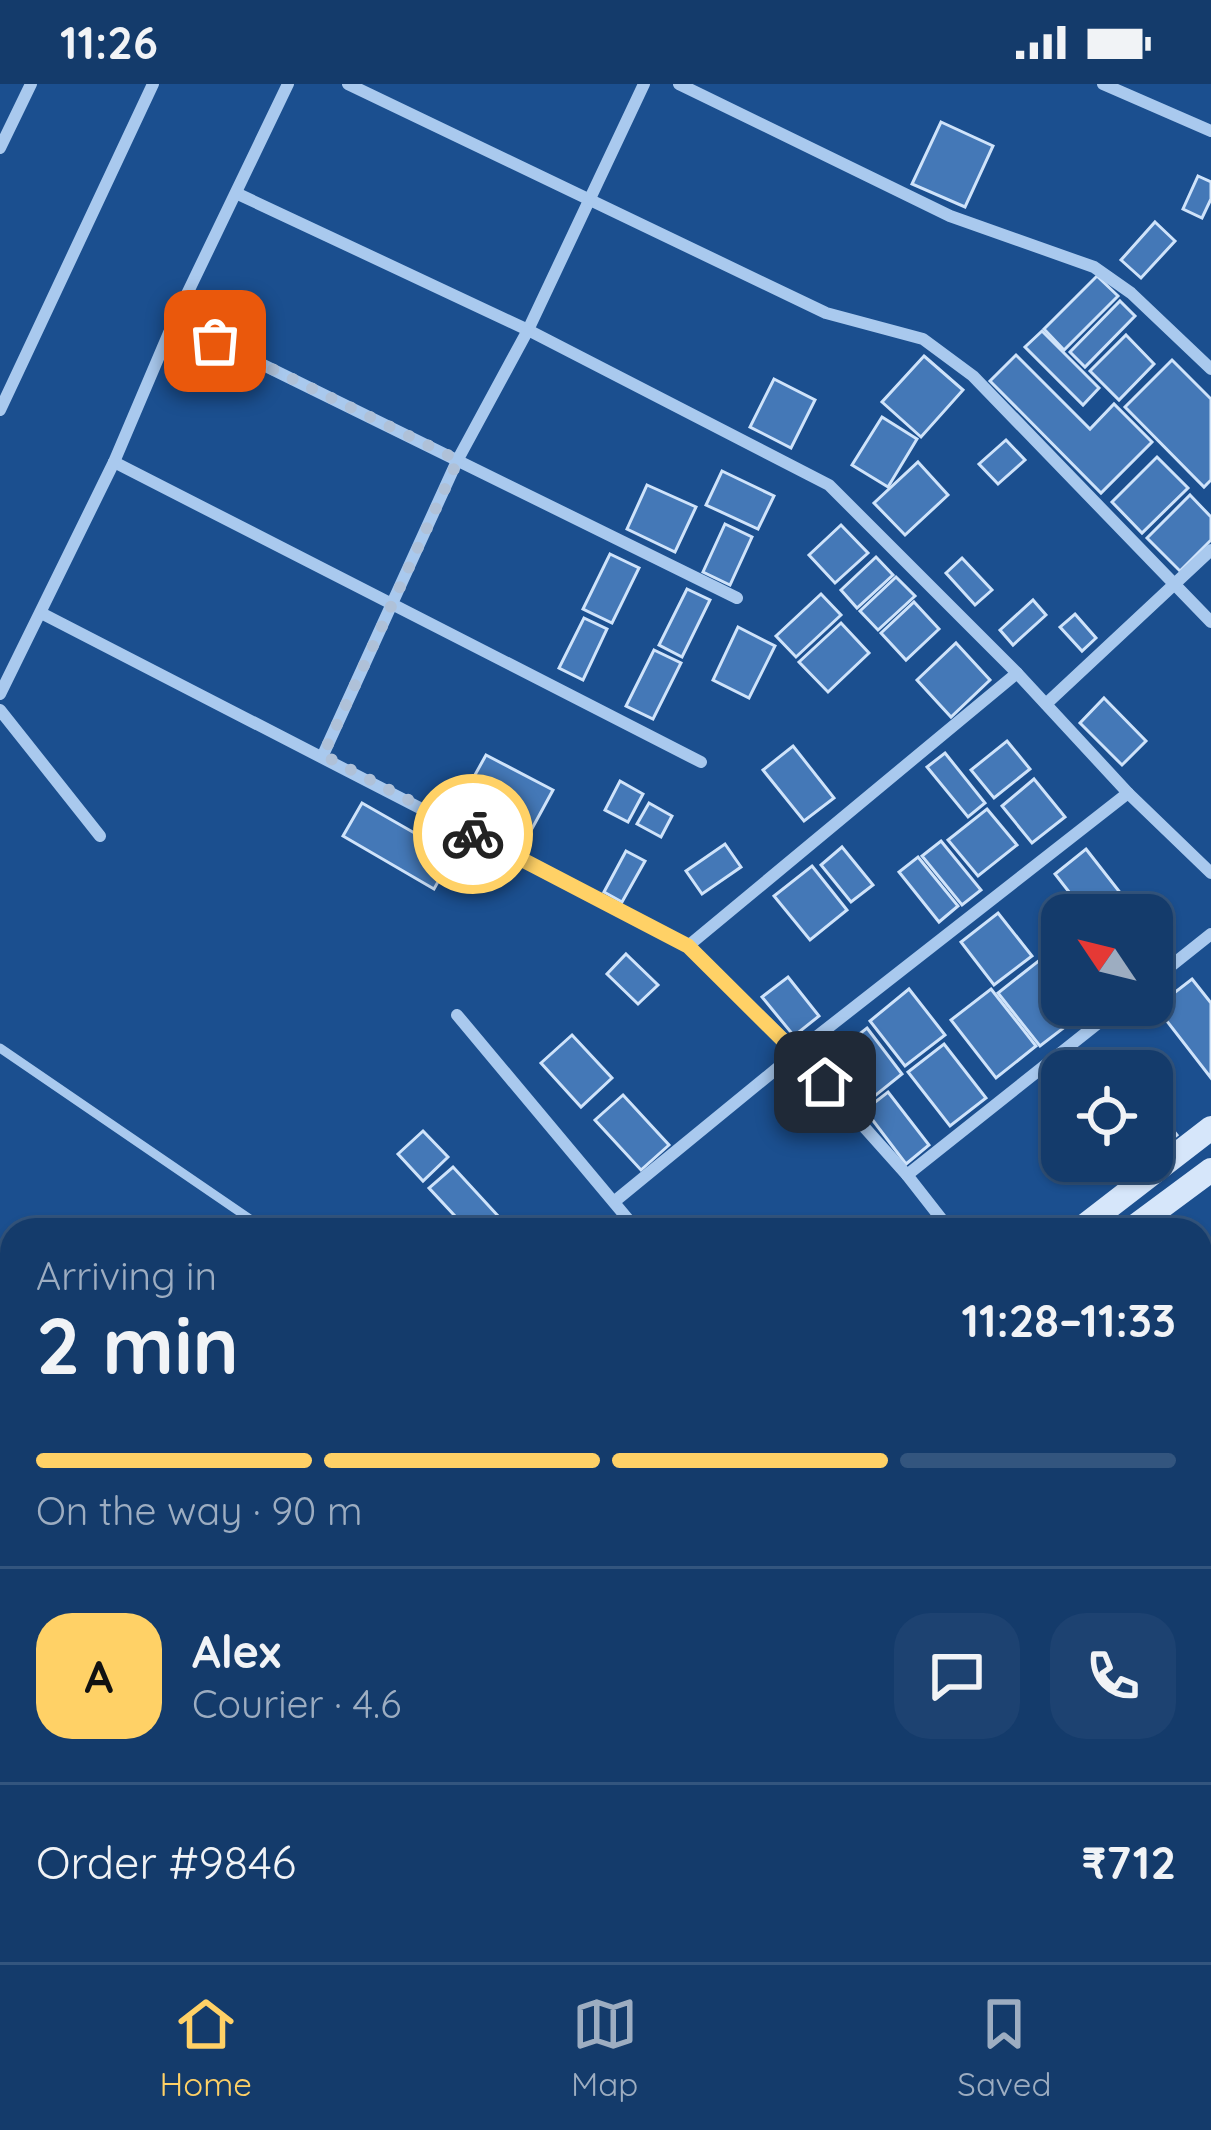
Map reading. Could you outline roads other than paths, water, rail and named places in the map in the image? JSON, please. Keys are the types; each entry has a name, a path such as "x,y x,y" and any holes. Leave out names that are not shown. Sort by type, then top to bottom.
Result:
{"street":[{"path":"0,148 31,84"},
{"path":"0,410 153,84"},
{"path":"0,694 43,614 174,321 288,84"},
{"path":"348,84 826,313 922,339 973,376 1211,622"},
{"path":"323,755 458,460 528,330 644,84"},
{"path":"679,84 950,216 1094,268 1131,293 1206,365 1211,347"},
{"path":"1103,84 1211,131"},
{"path":"238,194 528,330 830,484 1211,873"},
{"path":"174,321 737,598"},
{"path":"114,463 701,762"},
{"path":"1046,704 1211,550"},
{"path":"43,614 688,946 797,1052 941,1218"},
{"path":"688,946 1017,674"},
{"path":"0,710 100,836"},
{"path":"615,1202 797,1052 1128,793"},
{"path":"1173,964 1211,934"},
{"path":"457,1015 628,1218"},
{"path":"907,1175 1095,1026"},
{"path":"1095,1218 1211,1128"},
{"path":"1146,1218 1211,1170"}],"lane":[{"path":"0,1048 248,1218"}]}
